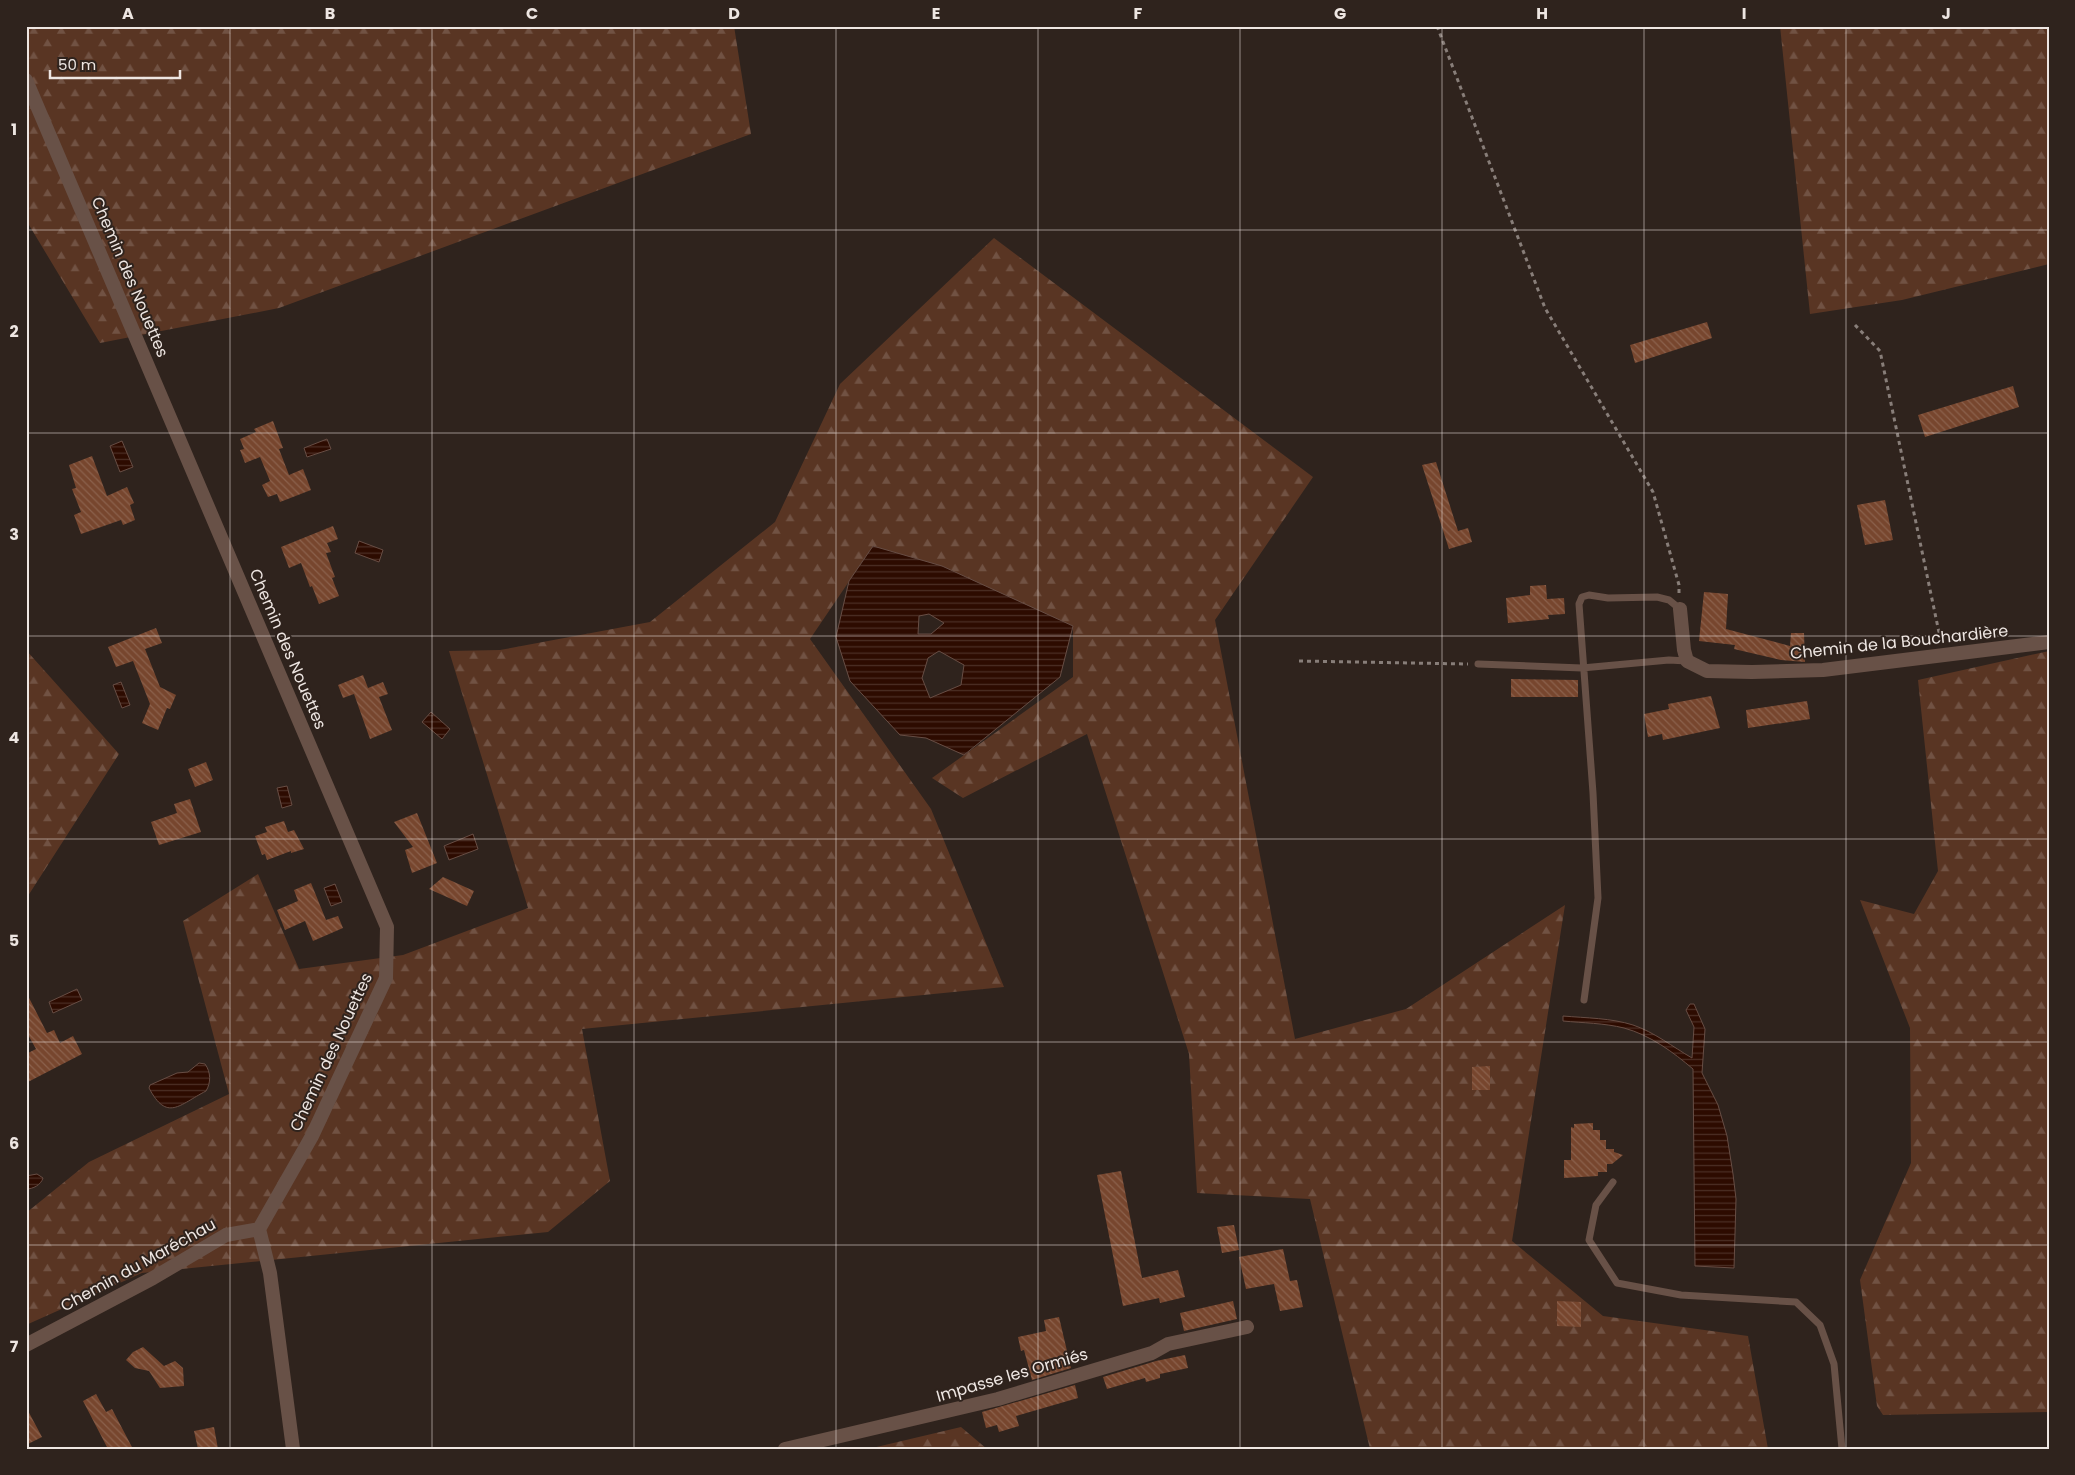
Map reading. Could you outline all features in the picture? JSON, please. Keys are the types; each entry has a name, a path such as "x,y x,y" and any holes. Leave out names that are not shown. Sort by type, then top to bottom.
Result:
{"street":[{"name":"Chemin des Nouettes","path":"26,80 387,927 386,978 312,1136 259,1229"},
{"path":"1680,609 1684,650 1687,661"},
{"name":"Chemin de la Bouchardière","path":"1687,661 1708,671 1823,670 2049,642"},
{"path":"259,1229 270,1273 293,1449"},
{"name":"Chemin du Maréchau","path":"26,1345 154,1278 226,1235 259,1229"},
{"name":"Impasse les Ormiés","path":"785,1449 998,1399 1152,1353 1168,1344 1247,1327"}],"lane":[{"path":"1584,1000 1598,898 1593,793 1582,668 1579,604 1582,597 1589,595 1608,598 1657,597 1669,600 1680,609"},
{"path":"1478,664 1582,668 1669,660 1687,661"},
{"path":"1613,1182 1596,1205 1589,1240 1617,1283 1681,1295 1796,1302 1820,1325 1834,1364 1842,1449"}],"path":[{"path":"1437,26 1545,308 1653,492 1679,585 1680,609"},
{"path":"1855,325 1880,351 1944,654"},
{"path":"1299,661 1478,664"}],"green space":[{"path":"26,26 734,26 751,134 279,308 100,343 26,220"},
{"path":"1780,26 2049,26 2049,264 1902,300 1810,314"},
{"path":"994,238 1313,477 1215,620 1295,1039 1406,1009 1565,905 1512,1241 1603,1316 1748,1336 1768,1449 1370,1449 1310,1199 1197,1193 1189,1054 1087,734 963,798 932,778 1073,677 1073,626 873,546 810,639 931,809 1004,987 582,1029 610,1181 548,1232 142,1273 26,1325 26,1213 89,1162 229,1094 183,921 258,874 299,969 403,955 528,908 449,651 500,650 650,622 775,522 840,384"},
{"path":"26,650 119,754 26,899"},
{"path":"2049,651 2049,1412 1883,1415 1877,1406 1860,1280 1911,1163 1910,1028 1860,900 1914,914 1938,871 1918,680"},
{"path":"961,1427 987,1449 868,1449"}],"shaded area":[{"path":"327,439 331,449 307,457 304,448"},
{"path":"122,441 133,467 120,472 110,446"},
{"path":"359,541 383,550 379,562 355,553"},
{"path":"873,546 942,566 1073,626 1060,677 964,755 926,738 900,735 850,681 836,637 849,581","holes":["929,614 944,623 931,634 918,634 919,616","939,651 964,665 961,685 930,698 922,678 928,658"]},
{"path":"121,682 130,705 122,708 113,685"},
{"path":"431,712 450,729 442,739 422,722"},
{"path":"287,786 292,805 282,808 277,788"},
{"path":"473,834 478,849 449,860 444,846"},
{"path":"335,884 342,902 331,906 324,888"},
{"path":"77,989 82,1000 53,1013 49,1002"},
{"path":"1690,1004 1694,1004 1705,1029 1702,1073 1718,1105 1727,1136 1736,1199 1734,1268 1695,1266 1693,1069 1661,1045 1634,1031 1609,1025 1563,1021 1563,1016 1607,1020 1633,1025 1656,1036 1692,1058 1694,1027 1686,1010"},
{"path":"199,1063 205,1064 210,1078 206,1091 174,1108 162,1105 149,1088 150,1085 177,1073 188,1072"},
{"path":"37,1174 43,1178 39,1185 26,1189 26,1176"}],"building":[{"path":"1707,322 1712,338 1635,363 1630,345"},
{"path":"2013,386 2019,407 1925,437 1918,415"},
{"path":"273,421 283,448 279,449 289,475 303,469 311,490 280,502 277,494 268,497 262,485 270,481 260,457 245,463 240,450 244,449 240,439 256,432 254,429"},
{"path":"92,456 107,496 127,487 134,503 130,505 135,520 123,525 121,520 81,534 74,515 81,512 72,489 76,488 69,465"},
{"path":"1436,462 1458,531 1468,528 1472,542 1449,549 1422,465"},
{"path":"1885,500 1893,540 1865,545 1857,505"},
{"path":"333,526 338,539 327,543 331,552 326,553 335,577 332,578 339,596 319,604 301,563 289,568 281,547"},
{"path":"1546,585 1547,599 1564,598 1565,614 1548,615 1549,619 1508,623 1506,598 1530,595 1530,586"},
{"path":"1704,592 1728,594 1726,629 1790,646 1791,633 1804,633 1805,662 1781,660 1734,649 1735,645 1699,641"},
{"path":"156,628 162,643 145,649 160,687 176,695 170,709 167,708 158,730 142,723 150,704 133,661 116,667 108,647"},
{"path":"363,675 368,688 383,682 388,694 379,697 392,730 370,739 354,694 343,698 338,685"},
{"path":"1511,679 1578,680 1578,697 1511,697"},
{"path":"1711,696 1720,728 1663,740 1662,734 1648,737 1644,714 1669,709 1668,704"},
{"path":"1807,701 1810,719 1748,728 1746,710"},
{"path":"206,762 213,780 195,787 188,769"},
{"path":"190,799 201,832 159,845 151,822 177,813 174,804"},
{"path":"417,813 437,863 412,873 405,850 413,847 394,822"},
{"path":"284,821 288,832 294,830 304,849 291,853 291,851 267,860 265,854 262,855 255,836 267,832 265,827"},
{"path":"443,877 474,891 467,906 429,889"},
{"path":"311,883 326,920 338,916 343,928 313,941 305,921 285,930 277,910 298,901 294,890"},
{"path":"26,992 47,1033 54,1030 60,1043 73,1036 82,1054 26,1083 26,1054 36,1049 26,1031"},
{"path":"1490,1066 1490,1090 1472,1090 1472,1067"},
{"path":"1593,1123 1593,1130 1600,1130 1600,1140 1606,1140 1606,1149 1614,1149 1614,1152 1623,1155 1612,1164 1607,1164 1607,1172 1598,1172 1598,1176 1564,1178 1564,1160 1571,1160 1571,1127 1574,1128 1574,1124"},
{"path":"1121,1171 1142,1278 1178,1270 1185,1297 1160,1303 1159,1298 1123,1306 1097,1175"},
{"path":"1234,1225 1239,1250 1222,1253 1217,1227"},
{"path":"1283,1249 1290,1281 1297,1280 1303,1307 1280,1311 1274,1284 1246,1289 1239,1257"},
{"path":"1233,1301 1237,1319 1184,1331 1180,1313"},
{"path":"1557,1301 1581,1302 1581,1327 1557,1326"},
{"path":"1059,1317 1071,1368 1032,1380 1024,1350 1021,1351 1018,1337 1046,1331 1044,1320"},
{"path":"143,1347 164,1366 175,1361 183,1368 184,1386 160,1388 149,1371 135,1368 126,1360 133,1352"},
{"path":"1185,1355 1188,1368 1160,1374 1160,1378 1146,1382 1145,1378 1107,1389 1103,1377 1156,1361"},
{"path":"1075,1385 1078,1398 1016,1416 1019,1426 999,1432 997,1425 986,1428 982,1412"},
{"path":"96,1394 106,1412 112,1409 133,1449 108,1449 83,1401"},
{"path":"26,1407 42,1437 26,1445"},
{"path":"214,1427 218,1449 198,1449 194,1431"}]}
